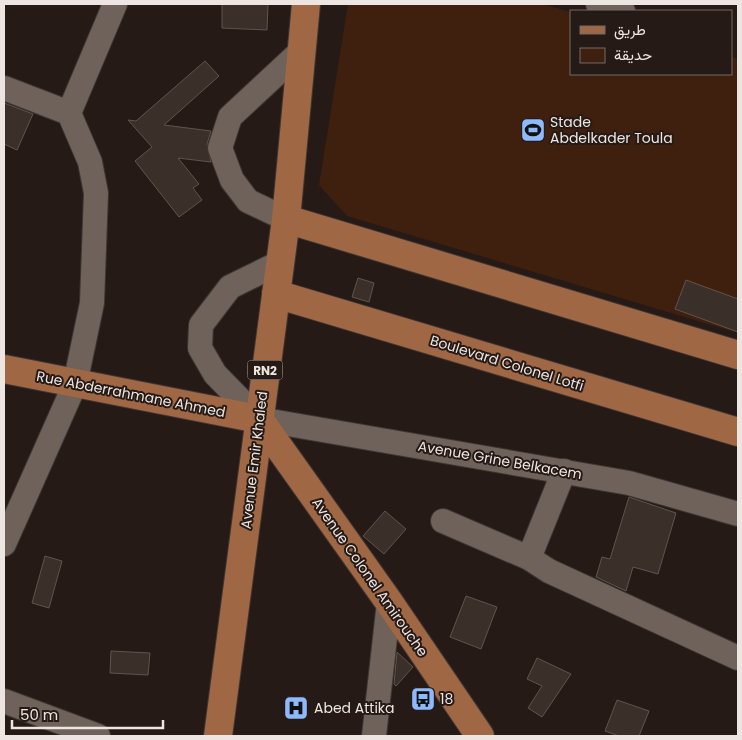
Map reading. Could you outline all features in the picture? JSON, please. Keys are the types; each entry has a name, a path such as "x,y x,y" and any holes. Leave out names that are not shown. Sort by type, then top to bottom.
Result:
{"main road":[{"name":"Avenue Emir Khaled","path":"218,736 281,262 306,4"},
{"path":"286,219 738,355"},
{"name":"Boulevard Colonel Lotfi","path":"276,294 738,432"},
{"name":"Rue Abderrahmane Ahmed","path":"4,369 259,419"},
{"name":"Avenue Colonel Amirouche","path":"259,419 389,602 480,736"}],"street":[{"path":"4,544 75,384 92,303 96,193 90,162 70,113 115,4"},
{"path":"598,4 620,10"},
{"path":"286,219 248,201 232,180 220,148 230,117 301,51"},
{"path":"4,88 70,113"},
{"path":"259,419 215,374 200,348 201,324 230,287 281,262"},
{"name":"Avenue Grine Belkacem","path":"259,419 629,483 738,514"},
{"path":"529,558 564,471"},
{"path":"443,521 529,558 549,570 738,658"},
{"path":"374,736 389,602"},
{"path":"4,701 98,736"}],"green space":[{"name":"Stade Abdelkader Toula","path":"348,4 542,4 570,12 570,75 732,75 732,57 738,59 738,333 347,216 319,185"}],"building":[{"path":"222,4 268,4 267,30 222,28"},
{"path":"205,61 219,76 164,125 211,131 207,144 211,162 178,158 199,184 193,188 202,200 179,217 135,161 152,147 128,120 136,121"},
{"path":"4,103 33,114 17,150 4,144"},
{"path":"358,278 374,283 369,302 352,297"},
{"path":"686,280 738,299 738,332 675,309"},
{"path":"629,497 676,513 658,574 633,567 626,591 596,577 602,557 610,559"},
{"path":"385,511 406,529 384,554 363,536"},
{"path":"45,556 62,561 49,608 32,603"},
{"path":"466,596 497,607 481,649 450,637"},
{"path":"111,651 150,653 148,675 110,673"},
{"path":"397,652 413,667 396,686 394,684"},
{"path":"537,658 571,674 542,717 528,708 542,686 527,679"},
{"path":"617,700 649,711 639,736 619,736 605,731"}],"place":[{"name":"Stade Abdelkader Toula","path":"533,130"},
{"name":"18","path":"423,699"},
{"name":"Abed Attika","path":"296,708"}]}
